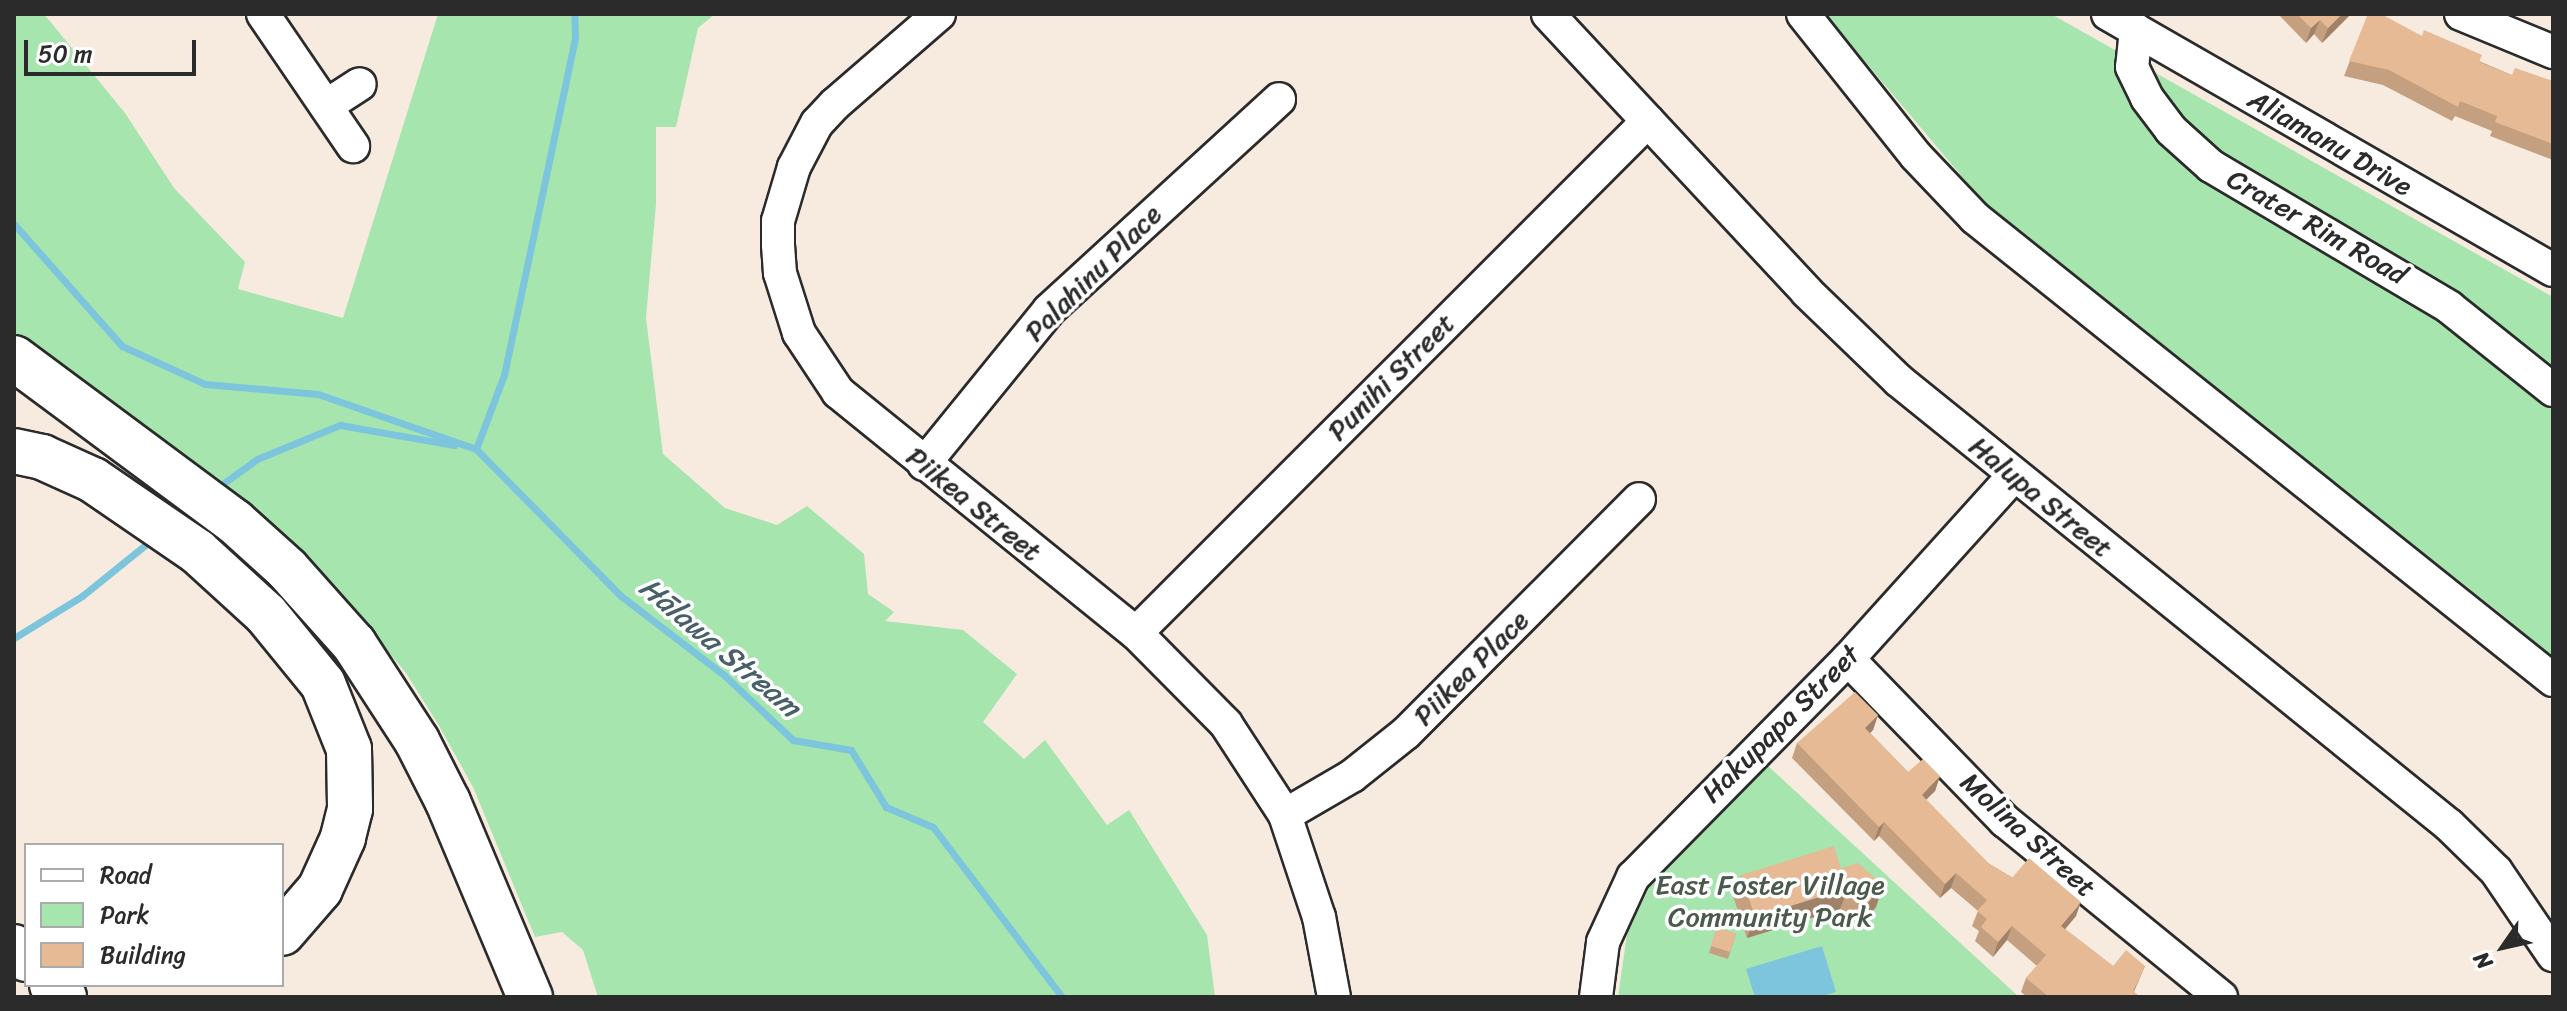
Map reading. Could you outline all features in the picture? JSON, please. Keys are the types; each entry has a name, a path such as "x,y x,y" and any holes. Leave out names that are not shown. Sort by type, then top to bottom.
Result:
{"highway":[{"path":"14,358 162,464 235,522 323,607 386,690 448,802 530,997"},
{"path":"14,451 65,465 121,497 200,555 296,647 328,694 349,749 352,779 343,838 320,889 284,931"}],"street":[{"path":"263,14 353,146"},
{"name":"Piikea Street","path":"939,14 817,123 794,167 778,221 780,273 787,303 815,362 838,392 1136,633 1226,724 1285,815 1319,917 1334,997"},
{"name":"Halupa Street","path":"1548,14 1807,292 1898,380 2458,833 2508,886 2553,955"},
{"path":"1803,14 1916,156 1975,218 2553,680"},
{"path":"2461,14 2553,52"},
{"name":"Crater Rim Road","path":"2122,22 2132,67 2142,88 2190,163 2449,307 2553,390"},
{"name":"Aliamanu Drive","path":"2122,22 2553,270"},
{"path":"326,106 360,84"},
{"name":"Palahinu Place","path":"924,464 1049,310 1279,99"},
{"name":"Punihi Street","path":"1136,633 1648,121"},
{"name":"Hakupapa Street","path":"1596,997 1603,942 1633,877 1848,659 2014,475"},
{"name":"Piikea Place","path":"1285,815 1352,776 1406,733 1639,499"},
{"name":"Molina Street","path":"1848,659 2005,821 2221,997"}],"green space":[{"path":"14,14 44,14 125,113 174,188 245,262 238,289 343,318 438,14 715,14 698,28 676,127 656,127 656,204 646,318 663,454 725,508 777,525 807,506 864,554 868,594 894,612 885,621 963,630 1017,674 983,722 1024,759 1045,740 1107,825 1129,810 1207,935 1215,997 598,997 583,950 562,932 535,937 473,787 438,724 406,673 337,590 273,525 176,448 14,334"},
{"path":"1825,14 2051,14 2553,297 2553,661 2505,617 1991,211"},
{"name":"East Foster Village Community Park","path":"1768,766 2019,997 1618,997 1627,934 1649,888"}],"water":[{"path":"1822,946 1836,992 1818,997 1755,997 1746,969"}],"building":[{"path":"2297,14 2342,14 2328,28 2320,20 2311,28"},
{"path":"2368,14 2381,14 2422,36 2424,30 2482,55 2479,62 2512,75 2515,68 2553,81 2553,144 2495,122 2497,116 2460,101 2458,107 2389,70 2349,61"},
{"path":"1855,692 1878,715 1865,728 1908,772 1923,759 1940,776 1922,795 1988,863 2012,878 2029,858 2081,902 2061,926 2113,966 2126,950 2145,966 2133,991 2140,997 2049,997 2026,978 2046,955 2012,926 1998,942 1981,927 1987,919 1977,911 1987,900 1956,873 1945,884 1884,822 1879,827 1797,743"},
{"path":"1834,846 1841,868 1858,863 1883,885 1867,904 1848,888 1755,917 1741,875"},
{"path":"1717,927 1736,934 1730,952 1711,946"}],"waterway":[{"path":"476,449 504,375 575,37 574,14"},
{"name":"Hālawa Stream","path":"14,224 122,346 205,384 318,394 476,449 621,596 724,675 793,740 851,750 886,807 933,827 1062,997"},
{"path":"217,488 257,459 340,425 454,445"},
{"path":"14,638 82,596 154,538"}]}
